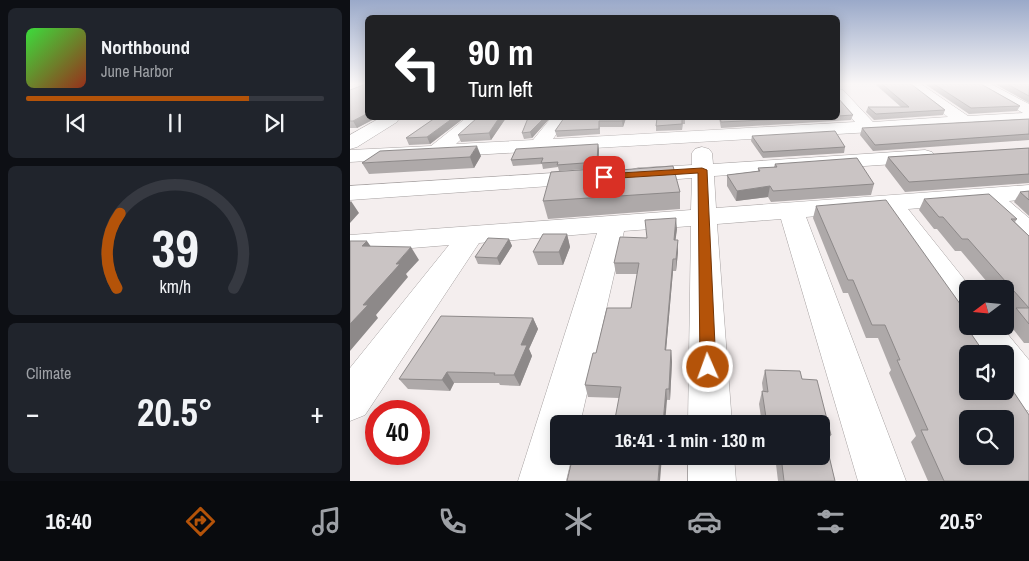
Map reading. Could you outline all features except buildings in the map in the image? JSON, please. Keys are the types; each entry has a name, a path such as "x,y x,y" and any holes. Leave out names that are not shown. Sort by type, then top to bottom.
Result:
{"street":[{"path":"850,106 868,128"},
{"path":"943,106 965,122"},
{"path":"350,156 539,146 701,127 763,125 868,128 1029,118"},
{"path":"350,143 388,120"},
{"path":"436,151 474,120"},
{"path":"539,146 558,120"},
{"path":"1005,120 1029,135"},
{"path":"701,127 710,415"},
{"path":"350,194 940,154"},
{"path":"350,244 1029,192"},
{"path":"988,195 1029,232"},
{"path":"891,203 959,296"},
{"path":"791,211 882,481"},
{"path":"542,481 613,223"},
{"path":"350,401 471,235"},
{"path":"1014,371 1029,392"},
{"path":"711,465 712,481"}],"route":[{"path":"604,177 702,170 708,367"}]}
